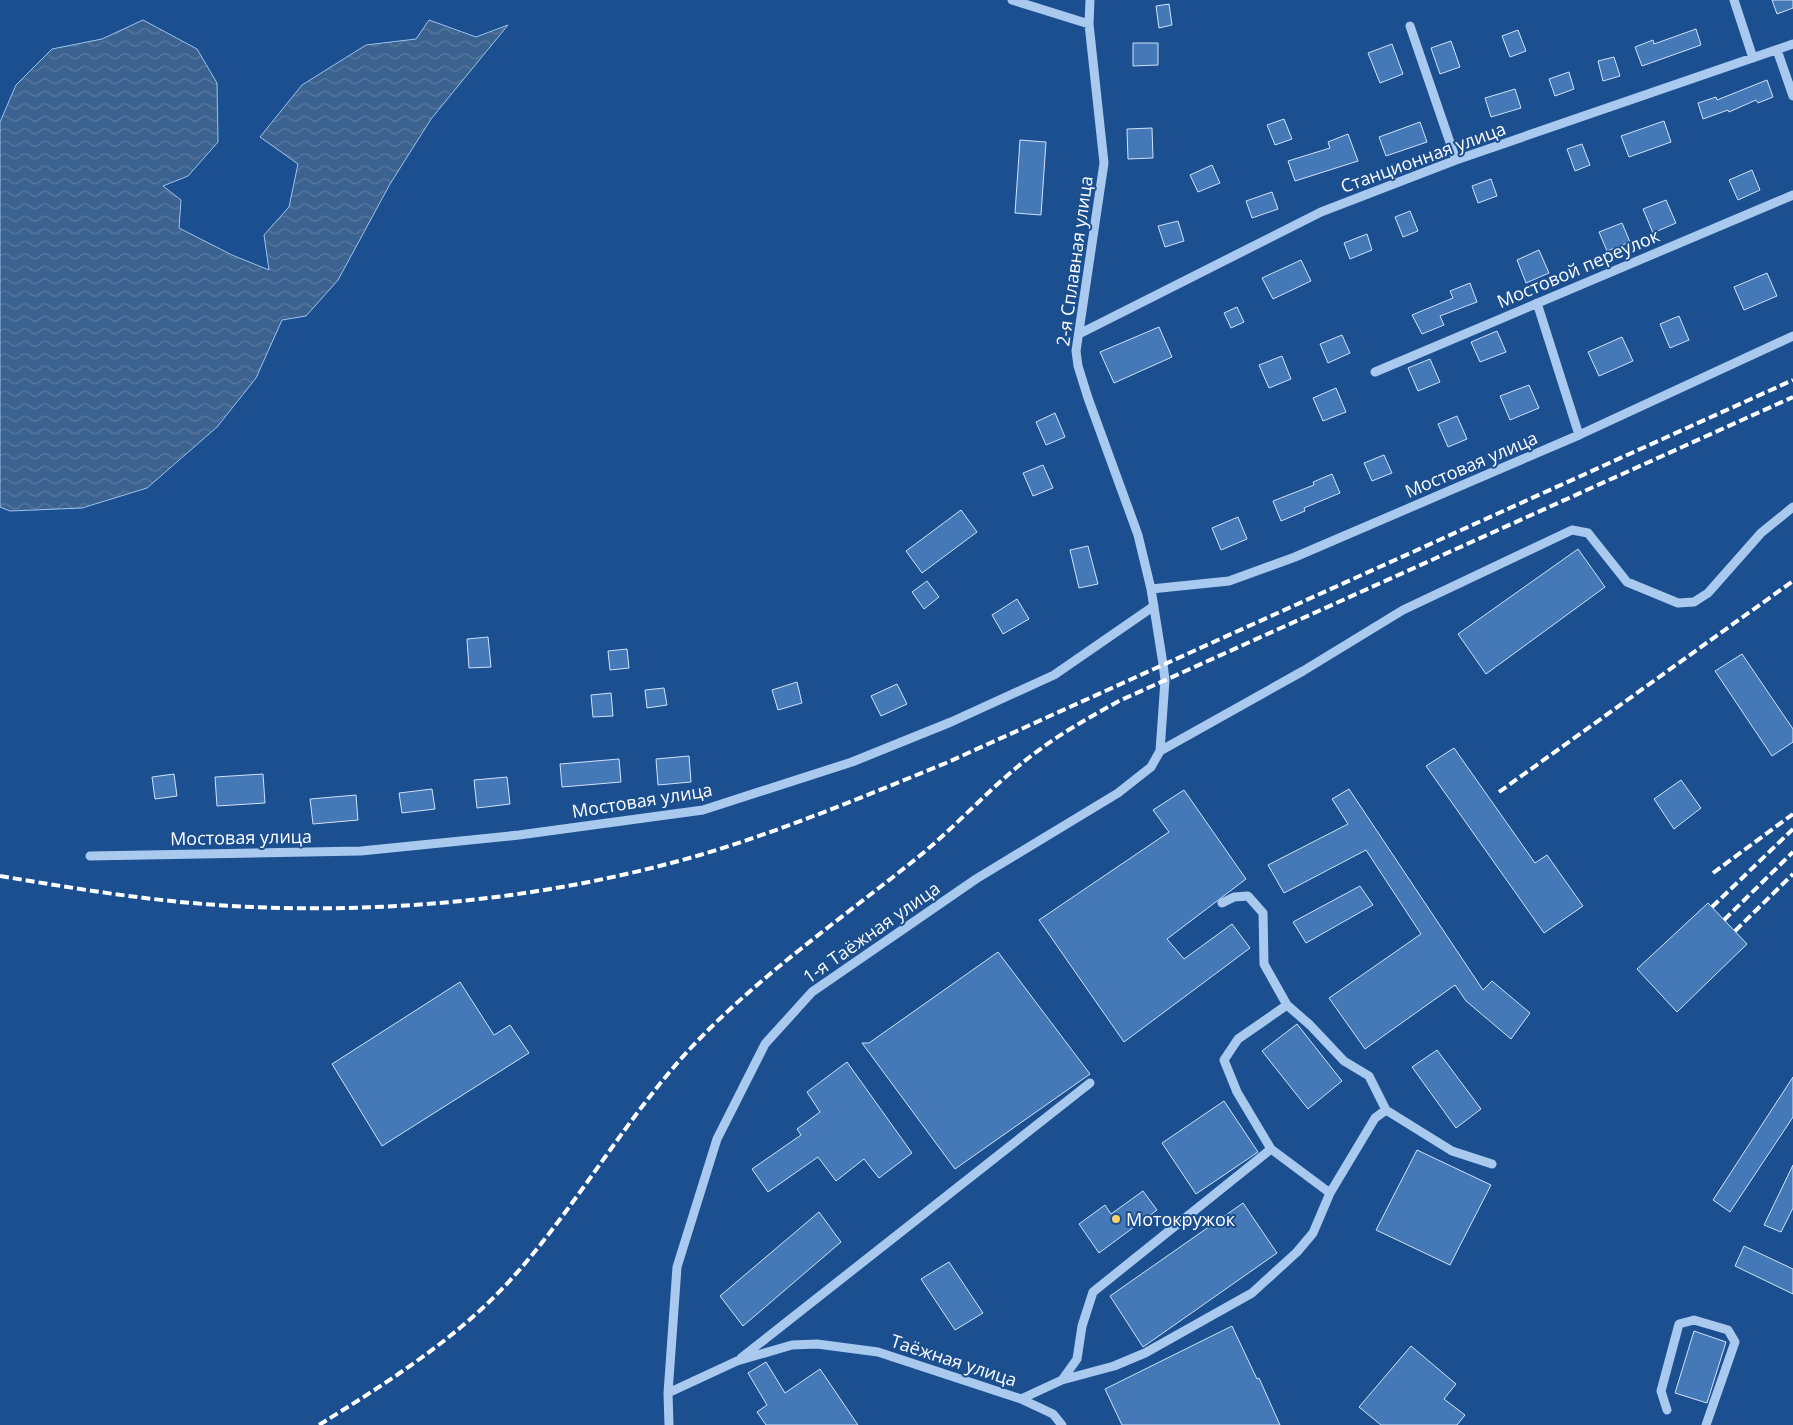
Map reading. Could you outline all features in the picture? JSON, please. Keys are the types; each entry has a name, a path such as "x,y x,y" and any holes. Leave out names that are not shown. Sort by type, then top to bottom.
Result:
{"street":[{"path":"1012,0 1088,24"},
{"name":"2-я Сплавная улица","path":"1090,0 1088,24 1104,162 1076,351 1078,366 1138,535 1151,589 1165,680 1160,751"},
{"path":"1734,0 1753,58"},
{"path":"1410,26 1456,160"},
{"name":"Станционная улица","path":"1079,334 1321,212 1456,160 1793,44"},
{"path":"1777,50 1793,96"},
{"name":"Мостовой переулок","path":"1375,372 1793,195"},
{"path":"1537,303 1579,435"},
{"name":"Мостовая улица","path":"1151,589 1229,581 1295,556 1579,435 1793,336"},
{"path":"1160,751 1303,671 1403,610 1572,530 1588,532 1627,582 1678,603 1694,602 1708,593 1761,533 1793,507"},
{"name":"Мостовая улица","path":"90,856 361,851 519,835 703,810 852,762 951,722 1054,675 1154,606"},
{"name":"1-я Таёжная улица","path":"670,1425 668,1392 677,1267 717,1139 765,1044 812,992 976,879 1118,793 1151,767 1160,751"},
{"path":"1222,903 1234,897 1248,896 1263,913 1264,964 1287,1005 1344,1061 1369,1076 1386,1110 1452,1151 1492,1164"},
{"path":"1287,1005 1238,1039 1224,1060 1238,1092 1271,1149 1330,1193"},
{"path":"737,1361 1090,1083"},
{"path":"1062,1380 1114,1366 1145,1353 1252,1294 1297,1252 1314,1233 1330,1193 1375,1118 1386,1110"},
{"name":"Таёжная улица","path":"668,1392 737,1361 792,1345 817,1344 878,1352 1021,1399 1062,1380 1077,1359 1082,1326 1092,1292 1271,1149"},
{"path":"1668,1410 1661,1391 1679,1324 1694,1320 1728,1330 1735,1342 1706,1425"},
{"path":"1021,1399 1053,1414 1062,1425"}],"water":[{"path":"143,20 197,49 217,83 218,142 188,176 163,186 181,200 179,228 232,255 269,270 264,235 289,207 298,164 260,137 302,85 366,45 416,39 429,20 476,37 508,25 431,119 390,184 338,280 306,316 282,320 256,378 217,427 147,488 82,508 10,511 0,507 0,122 16,85 52,49 102,39"}],"building":[{"path":"1772,0 1793,0 1793,8 1777,14"},
{"path":"1169,4 1172,25 1159,28 1156,6"},
{"path":"1696,29 1701,45 1642,66 1635,47 1653,40 1654,44"},
{"path":"1518,30 1526,51 1510,57 1502,36"},
{"path":"1451,41 1460,67 1440,74 1431,48"},
{"path":"1133,43 1158,43 1158,65 1133,66"},
{"path":"1392,44 1403,74 1380,83 1368,53"},
{"path":"1614,57 1620,76 1603,81 1598,61"},
{"path":"1569,72 1574,89 1555,96 1549,79"},
{"path":"1767,80 1773,97 1758,103 1756,100 1729,112 1728,110 1703,119 1698,103 1716,97 1717,100"},
{"path":"1515,89 1521,108 1491,117 1485,98"},
{"path":"1284,119 1292,139 1275,145 1267,125"},
{"path":"1664,121 1671,142 1629,157 1621,136"},
{"path":"1420,122 1427,142 1386,156 1379,137"},
{"path":"1152,128 1153,158 1128,159 1127,129"},
{"path":"1348,134 1358,161 1295,181 1288,161 1330,148 1328,142"},
{"path":"1020,140 1046,142 1041,215 1015,213"},
{"path":"1582,144 1590,165 1575,171 1567,149"},
{"path":"1212,165 1220,183 1198,192 1190,175"},
{"path":"1752,170 1760,190 1738,200 1729,180"},
{"path":"1491,179 1497,196 1478,203 1472,186"},
{"path":"1272,192 1278,209 1252,218 1246,201"},
{"path":"1666,200 1676,223 1653,233 1643,209"},
{"path":"1410,211 1418,231 1403,237 1395,217"},
{"path":"1178,221 1184,241 1165,247 1158,226"},
{"path":"1622,223 1630,242 1607,251 1599,232"},
{"path":"1367,234 1372,250 1350,259 1344,243"},
{"path":"1539,250 1549,273 1526,283 1517,260"},
{"path":"1301,260 1311,281 1273,299 1262,278"},
{"path":"1767,273 1777,296 1744,310 1734,287"},
{"path":"1470,283 1477,302 1440,316 1444,325 1422,334 1412,315 1453,298 1450,291"},
{"path":"1237,307 1244,322 1231,328 1224,313"},
{"path":"1679,316 1689,340 1670,348 1660,324"},
{"path":"1159,327 1172,357 1114,383 1100,352"},
{"path":"1497,331 1506,352 1480,362 1471,342"},
{"path":"1342,335 1350,353 1328,363 1320,344"},
{"path":"1622,337 1633,361 1599,376 1588,352"},
{"path":"1282,356 1291,379 1269,388 1259,365"},
{"path":"1430,359 1440,382 1418,391 1408,368"},
{"path":"1529,385 1539,408 1510,420 1500,396"},
{"path":"1336,388 1346,412 1323,421 1313,398"},
{"path":"1055,413 1065,437 1046,445 1036,422"},
{"path":"1457,416 1467,439 1448,447 1438,424"},
{"path":"1384,455 1392,473 1372,481 1364,463"},
{"path":"1043,465 1053,488 1033,496 1023,473"},
{"path":"1332,474 1340,493 1304,508 1305,511 1281,521 1273,501 1314,485 1313,482"},
{"path":"961,510 977,532 922,573 906,551"},
{"path":"1238,517 1247,539 1221,550 1212,528"},
{"path":"1088,546 1098,584 1079,588 1070,550"},
{"path":"1578,549 1605,587 1486,674 1458,634"},
{"path":"927,581 939,597 924,609 912,592"},
{"path":"1017,599 1029,619 1003,634 992,615"},
{"path":"488,637 491,667 469,668 467,639"},
{"path":"627,649 629,668 610,670 608,651"},
{"path":"1742,654 1793,729 1793,742 1772,756 1715,671"},
{"path":"797,682 802,703 778,710 772,690"},
{"path":"897,684 907,704 881,716 871,696"},
{"path":"664,688 667,705 647,708 645,690"},
{"path":"611,693 613,716 593,717 591,695"},
{"path":"1454,748 1535,863 1547,855 1583,906 1544,933 1426,766"},
{"path":"689,756 691,782 658,785 656,759"},
{"path":"619,759 621,782 562,787 560,764"},
{"path":"174,774 177,796 155,799 152,777"},
{"path":"263,774 265,803 217,806 215,777"},
{"path":"507,777 510,804 477,808 474,780"},
{"path":"1681,780 1701,808 1674,829 1654,799"},
{"path":"432,789 435,809 402,813 399,793"},
{"path":"1349,789 1483,990 1492,981 1530,1013 1511,1039 1466,1001 1455,985 1365,1049 1329,998 1421,934 1366,850 1284,893 1268,865 1348,824 1332,799"},
{"path":"1184,790 1246,879 1167,939 1184,959 1232,924 1250,948 1124,1042 1039,920 1169,832 1153,810"},
{"path":"356,795 358,820 313,824 310,799"},
{"path":"1360,886 1373,905 1306,943 1293,922"},
{"path":"1708,903 1747,944 1677,1012 1637,969"},
{"path":"998,952 1090,1074 955,1169 862,1043 869,1043"},
{"path":"460,982 494,1035 510,1025 529,1053 382,1146 332,1064"},
{"path":"1297,1024 1342,1081 1308,1109 1262,1051"},
{"path":"1437,1050 1481,1109 1456,1128 1412,1067"},
{"path":"847,1062 912,1153 879,1178 864,1159 836,1181 818,1157 768,1192 752,1169 801,1135 797,1129 820,1112 807,1092"},
{"path":"1793,1077 1793,1117 1730,1212 1713,1200"},
{"path":"1224,1101 1258,1152 1196,1194 1162,1143"},
{"path":"1417,1150 1491,1185 1450,1265 1376,1230"},
{"path":"1793,1165 1793,1208 1781,1232 1764,1225"},
{"name":"Мотокружок","path":"1143,1191 1157,1210 1099,1253 1079,1224 1105,1205 1111,1214"},
{"path":"1243,1203 1277,1253 1143,1347 1110,1296"},
{"path":"819,1212 841,1242 743,1326 720,1296"},
{"path":"1744,1246 1793,1269 1793,1294 1735,1266"},
{"path":"949,1262 983,1313 955,1330 921,1279"},
{"path":"1232,1326 1257,1379 1259,1378 1280,1425 1122,1425 1105,1389"},
{"path":"1694,1331 1726,1342 1707,1403 1675,1393"},
{"path":"1411,1346 1456,1384 1444,1399 1465,1415 1457,1425 1381,1425 1359,1407"},
{"path":"766,1362 785,1393 820,1369 858,1425 766,1425 757,1412 767,1405 748,1373"}],"railway":[{"path":"0,876 108,893 190,903 278,908 339,908 400,906 522,893 641,871 700,855 793,824 946,763 1793,380"},
{"path":"319,1425 397,1375 447,1339 493,1298 514,1276 555,1226 652,1094 699,1039 758,984 917,858 1005,778 1045,746 1119,701 1793,397"},
{"path":"1499,792 1793,581"},
{"path":"1713,873 1793,814"},
{"path":"1712,907 1793,829"},
{"path":"1724,920 1793,852"},
{"path":"1735,931 1793,874"}],"place":[{"name":"Мотокружок","path":"1116,1219"}]}
